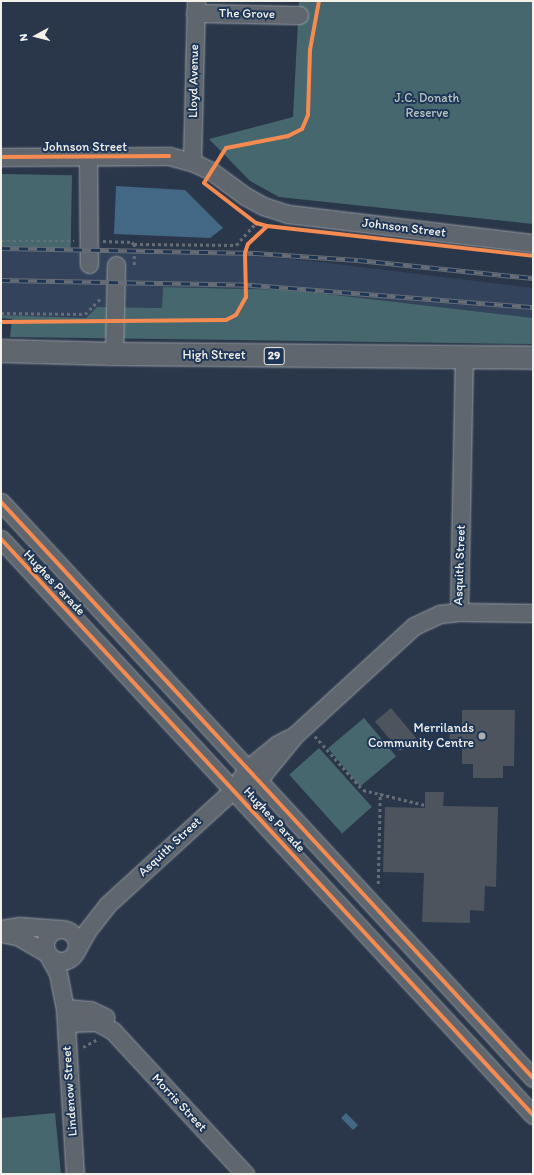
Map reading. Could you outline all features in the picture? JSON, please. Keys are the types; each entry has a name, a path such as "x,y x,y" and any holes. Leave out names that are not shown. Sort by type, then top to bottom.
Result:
{"main road":[{"name":"High Street","path":"5,355 114,354 533,358"}],"street":[{"name":"The Grove","path":"196,7 299,15"},
{"name":"Lloyd Avenue","path":"192,162 196,7"},
{"name":"Johnson Street","path":"1,157 169,156 192,162 211,171 245,196 264,206 288,214 533,243"},
{"path":"88,157 89,264"},
{"path":"114,354 116,265"},
{"name":"Asquith Street","path":"76,952 87,931 107,905 233,790 253,774 276,745 300,730 414,626 440,614 459,612 464,358"},
{"name":"Hughes Parade","path":"1,502 389,920 533,1078"},
{"name":"Hughes Parade","path":"1,540 533,1115"},
{"path":"459,612 533,613"},
{"name":"Asquith Street","path":"62,929 107,905"},
{"path":"370,939 389,920"},
{"path":"1,929 19,926 62,929 75,937 76,952 63,962 48,955 17,936 1,933"},
{"path":"48,955 47,937 62,929"},
{"name":"Lindenow Street","path":"66,1016 76,952"},
{"name":"Lindenow Street","path":"48,955 58,973 66,1016 75,1174"},
{"name":"Morris Street","path":"66,1016 98,1022 107,1034 245,1174"}],"path":[{"path":"211,171 220,155 226,148 288,136 302,129 308,115 310,50 319,1"},
{"path":"252,219 256,223 262,224"},
{"path":"95,241 132,242 134,244 236,245 256,223"},
{"path":"1,240 81,241"},
{"path":"134,244 134,265"},
{"path":"1,313 86,314 100,298"},
{"path":"300,730 363,790 425,805"},
{"path":"378,884 380,793"},
{"path":"83,1047 107,1034"}],"shaded area":[{"path":"116,186 185,190 223,228 210,238 114,234"},
{"path":"1,248 219,253 320,262 533,288 533,318 292,290 163,287 162,308 97,307 86,318 1,315"},
{"path":"346,1113 358,1125 353,1130 341,1118"}],"green space":[{"name":"J.C. Donath Reserve","path":"299,1 533,1 533,224 279,197 250,181 209,139 293,117"},
{"path":"1,174 72,175 71,250 1,249"},
{"path":"163,287 292,290 533,318 533,344 10,337 12,319 1,318 1,315 86,318 97,307 162,308"},
{"path":"364,718 396,756 360,787 328,748"},
{"path":"319,748 372,807 342,833 289,775"},
{"path":"55,1113 61,1174 1,1174 1,1118"}],"building":[{"path":"391,708 416,738 400,751 375,721"},
{"name":"Merrilands Community Centre","path":"462,710 515,710 514,766 503,766 503,778 473,778 473,764 462,764 462,746 449,746 450,725 462,725"},
{"path":"425,792 444,792 443,806 498,807 496,887 485,886 484,911 470,910 470,923 422,922 424,873 383,872 385,807 425,808"}],"railway":[{"path":"1,248 255,253 358,260 533,278"},
{"path":"1,280 252,285 533,307"}],"cycle path":[{"path":"319,1 310,50 308,115 302,129 288,136 226,148 204,183 256,223 267,226 533,256"},
{"path":"1,157 169,156"},
{"path":"1,322 226,320 236,315 246,297 245,253 248,244 267,226"},
{"path":"1,502 533,1078"},
{"path":"1,539 533,1115"}],"place":[{"name":"Merrilands Community Centre","path":"482,736"}]}
